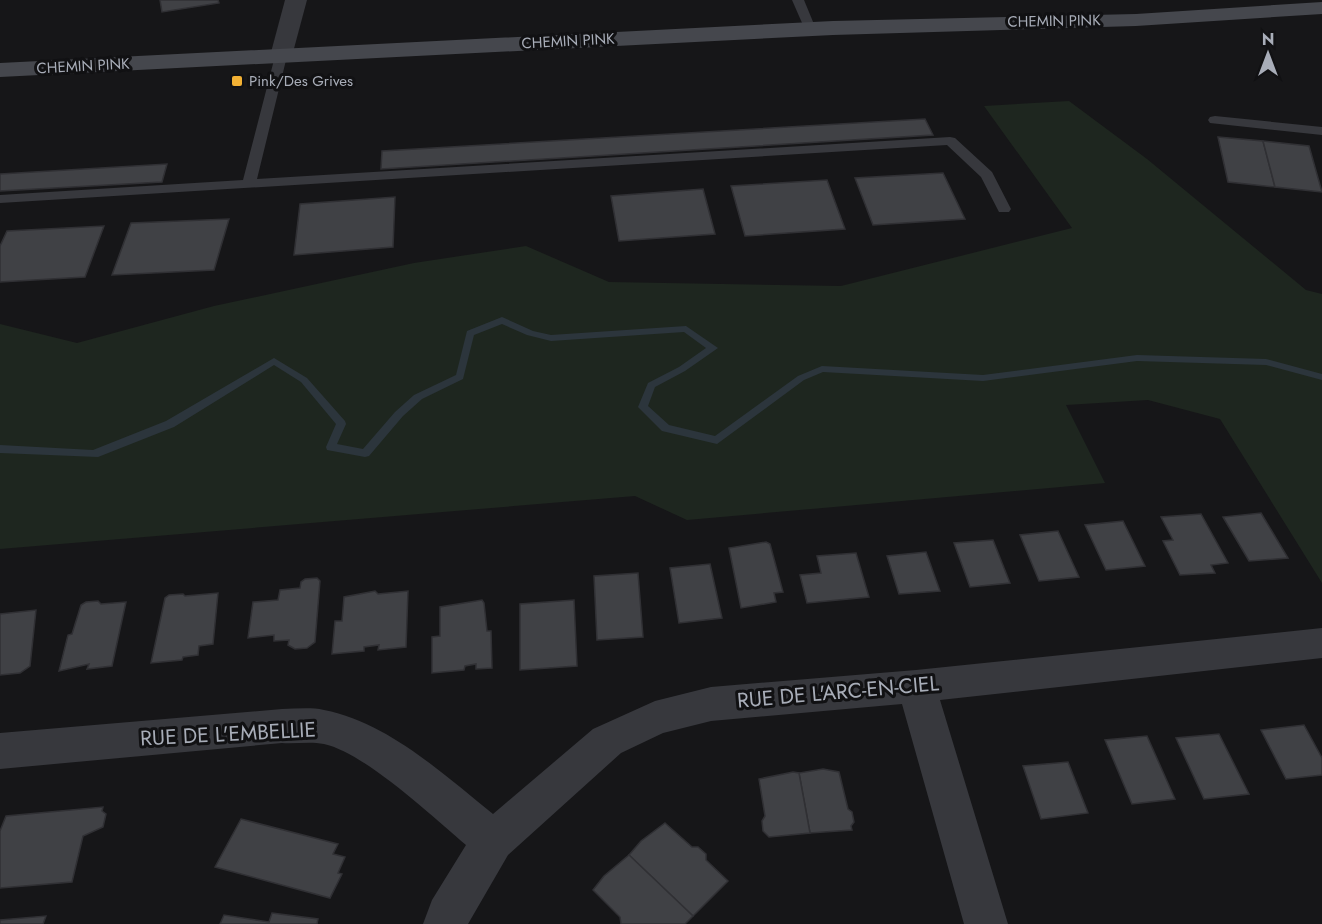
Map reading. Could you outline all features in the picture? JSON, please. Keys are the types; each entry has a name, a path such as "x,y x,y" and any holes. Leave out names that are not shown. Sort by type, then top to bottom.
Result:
{"main road":[{"name":"CHEMIN PINK","path":"0,70 810,29 1136,20 1322,8"},
{"name":"CHEMIN PINK","path":"1136,20 1322,24"}],"street":[{"path":"281,56 296,0"},
{"name":"RUE DE L'ARC-EN-CIEL","path":"445,924 448,915 493,841 607,741 655,718 711,704 916,686 1322,643"},
{"path":"916,686 986,924"},
{"name":"RUE DE L'EMBELLIE","path":"0,751 282,726 323,727 359,739 415,777 493,841"}],"lane":[{"path":"798,0 810,29"},
{"path":"249,183 281,56"},
{"path":"1215,120 1322,131"},
{"path":"0,199 950,141 987,175 1004,208"}],"shaded area":[{"path":"1069,101 1147,159 1306,290 1322,294 1322,583 1220,419 1148,400 1066,405 1105,483 687,520 635,496 0,549 0,324 77,343 214,306 414,263 526,246 609,282 841,286 1072,228 984,106"}],"building":[{"path":"160,0 218,0 219,3 162,12"},
{"path":"925,119 933,135 381,169 382,151"},
{"path":"1218,137 1263,141 1275,187 1228,182"},
{"path":"1263,141 1309,146 1322,192 1275,187"},
{"path":"167,164 162,182 0,191 0,174"},
{"path":"943,173 965,219 873,225 855,178"},
{"path":"827,180 845,229 745,236 731,186"},
{"path":"703,189 715,234 619,241 611,196"},
{"path":"395,197 393,247 294,255 300,204"},
{"path":"229,219 214,270 112,275 131,223"},
{"path":"104,226 85,277 0,282 0,246 7,231"},
{"path":"1261,513 1288,558 1249,561 1223,517"},
{"path":"1201,514 1228,563 1211,565 1215,573 1180,575 1163,541 1173,540 1161,517"},
{"path":"1123,521 1145,566 1106,570 1085,525"},
{"path":"1058,531 1079,577 1039,581 1020,535"},
{"path":"993,540 1010,583 970,587 954,543"},
{"path":"766,542 770,544 783,592 774,593 776,602 741,608 729,548"},
{"path":"926,552 940,591 899,594 887,556"},
{"path":"856,553 869,597 807,603 800,575 821,573 817,556"},
{"path":"710,564 722,618 679,623 670,568"},
{"path":"638,573 643,637 597,640 594,576"},
{"path":"317,578 320,581 315,642 307,648 295,649 288,645 289,640 274,641 274,635 248,638 253,602 278,600 280,590 300,588 301,582 305,579"},
{"path":"375,591 378,594 408,591 406,647 378,650 379,645 364,647 364,651 332,654 335,621 342,621 344,597"},
{"path":"218,593 213,644 199,646 198,655 183,657 182,660 151,663 165,598 169,595"},
{"path":"482,600 487,631 491,631 492,668 476,669 476,664 465,666 464,670 432,673 432,637 440,636 440,607"},
{"path":"574,600 577,666 520,670 520,604"},
{"path":"98,601 101,604 126,602 112,666 87,669 89,664 59,671 68,635 72,634 81,605"},
{"path":"36,610 30,666 20,673 0,675 0,614"},
{"path":"1304,725 1322,758 1322,775 1286,779 1261,730"},
{"path":"1219,734 1249,794 1204,799 1176,738"},
{"path":"1147,736 1175,799 1132,804 1105,740"},
{"path":"1068,762 1088,813 1041,819 1023,766"},
{"path":"823,769 839,772 848,809 852,812 854,822 851,826 852,830 810,833 799,773"},
{"path":"793,772 799,773 810,833 769,837 763,831 762,821 765,816 759,779"},
{"path":"103,807 102,811 106,814 103,827 83,836 72,882 0,888 0,831 6,816"},
{"path":"241,819 338,844 333,854 345,857 338,873 342,874 330,898 215,867"},
{"path":"665,823 692,847 698,847 706,854 706,860 728,881 693,916 629,855 641,841"},
{"path":"629,855 693,916 685,924 621,924 620,917 593,890 604,876"},
{"path":"272,913 318,919 317,924 220,924 224,915 269,922"},
{"path":"46,916 43,924 0,924 0,920"}],"waterway":[{"path":"0,449 94,454 170,424 274,361 304,380 341,424 331,447 365,453 399,414 418,397 460,377 470,333 502,320 530,333 551,338 686,329 713,348 682,369 651,385 643,407 666,428 717,440 801,378 822,369 983,378 1137,358 1266,362 1322,377"}],"place":[{"name":"Pink/Des Grives","path":"237,81"}]}
